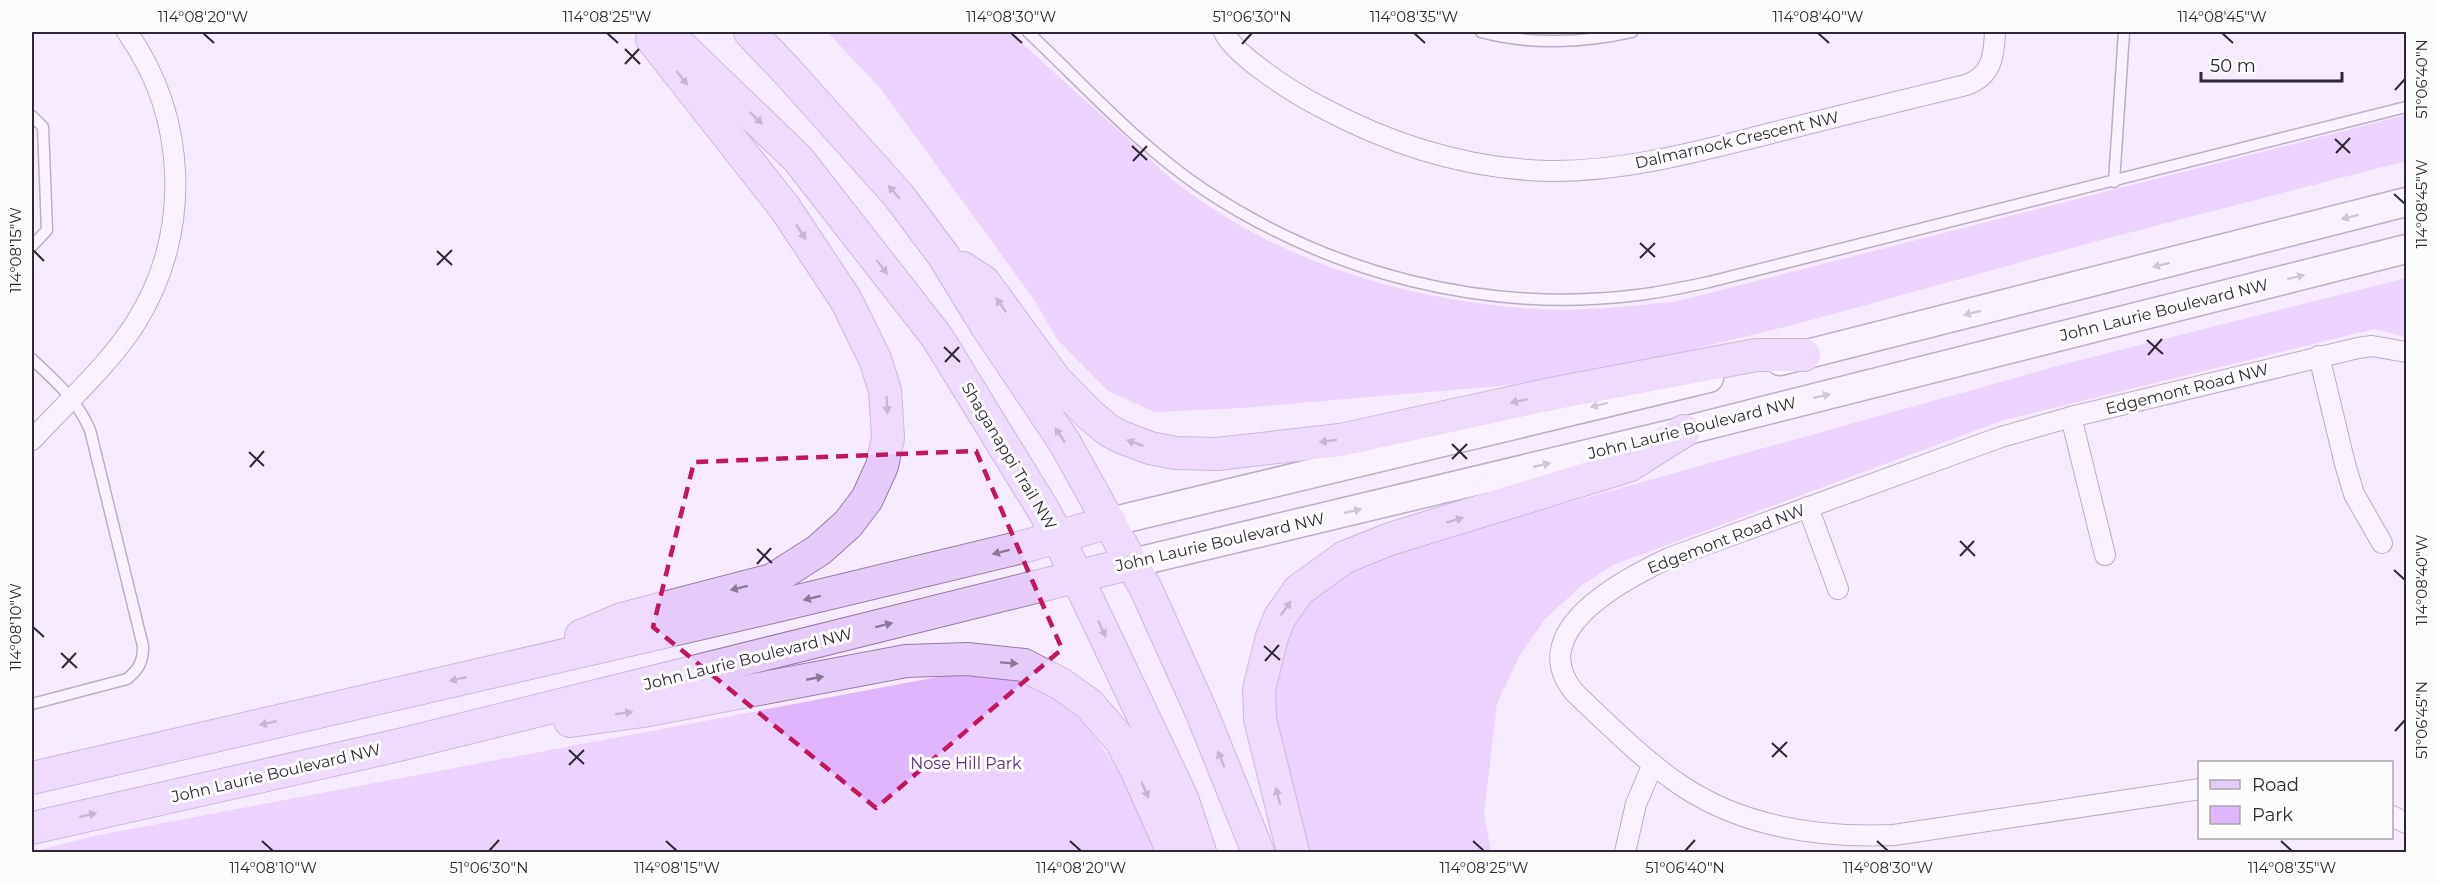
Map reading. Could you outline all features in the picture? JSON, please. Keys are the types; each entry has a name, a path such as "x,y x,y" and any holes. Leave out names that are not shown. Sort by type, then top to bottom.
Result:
{"main road":[{"path":"506,668 622,618 772,580 819,550 848,524 867,499 884,457 888,438 885,390 875,359 846,300 785,208 646,32"},
{"name":"Shaganappi Trail NW","path":"666,32 798,159 937,337 1058,537 1182,798 1200,852"},
{"path":"750,32 899,196 943,255 986,325 1065,442 1132,562 1202,711 1258,852"},
{"path":"32,778 781,605 1058,537 1110,522 1804,355 2406,202"},
{"name":"John Laurie Boulevard NW","path":"32,828 399,745 1132,562 1684,431 2406,249"},
{"path":"943,255 984,282 1054,378 1095,419 1121,437 1150,448 1175,453 1217,454 1340,440 1551,394 1756,355 1804,355"},
{"path":"1293,852 1260,719 1259,689 1272,637 1280,617 1299,590 1345,557 1390,539 1628,466 1684,431"},
{"path":"399,745 643,711 906,661 967,659 1024,665 1061,684 1089,704 1121,741 1173,852"}],"street":[{"path":"32,440 114,351 135,324 164,263 171,235 177,195 172,136 148,67 127,32"},
{"name":"Dalmarnock Crescent NW","path":"1224,32 1233,46 1301,97 1350,123 1391,140 1435,153 1486,165 1548,171 1586,170 1676,157 1966,85 1978,80 1992,64 1995,32"},
{"name":"Edgemont Road NW","path":"2198,789 1894,835 1856,837 1794,831 1749,819 1684,788 1653,764 1575,693 1565,682 1560,670 1559,655 1565,635 1579,617 1605,594 1645,569 2001,436 2319,356 2372,346 2406,352"},
{"path":"2319,356 2345,464 2355,494 2382,543"},
{"path":"2071,417 2105,555"},
{"path":"1808,507 1838,589"},
{"path":"1625,852 1636,804 1653,764"}],"lane":[{"path":"1028,32 1168,163 1202,188 1249,216 1323,252 1376,272 1430,287 1471,294 1539,300 1619,297 1709,282 2406,107"},
{"path":"1481,32 1499,36 1576,40 1632,32"},
{"path":"2114,182 2124,32"},
{"path":"32,116 44,127 47,230 32,246"},
{"path":"32,359 72,397 82,411 90,430 143,646 143,660 138,670 127,679 32,704"}],"highlighted area":[{"path":"976,451 1062,649 876,808 653,627 694,462"}],"green space":[{"path":"827,32 1010,32 1163,172 1225,216 1265,239 1351,274 1396,287 1441,297 1534,309 1586,309 1674,302 2406,115 2406,161 2097,241 1804,322 1662,357 1523,384 1241,408 1155,412 1108,391 1057,339 1033,298 881,89"},
{"path":"2406,278 2406,337 2374,329 2001,421 1613,565 1581,586 1544,620 1521,653 1497,703 1484,814 1491,852 1308,852 1274,722 1276,666 1299,615 1320,592 1367,559 2065,364"},
{"name":"Nose Hill Park","path":"964,672 1026,683 1045,691 1063,703 1079,718 1109,757 1158,840 1162,852 32,852 94,836"}]}
